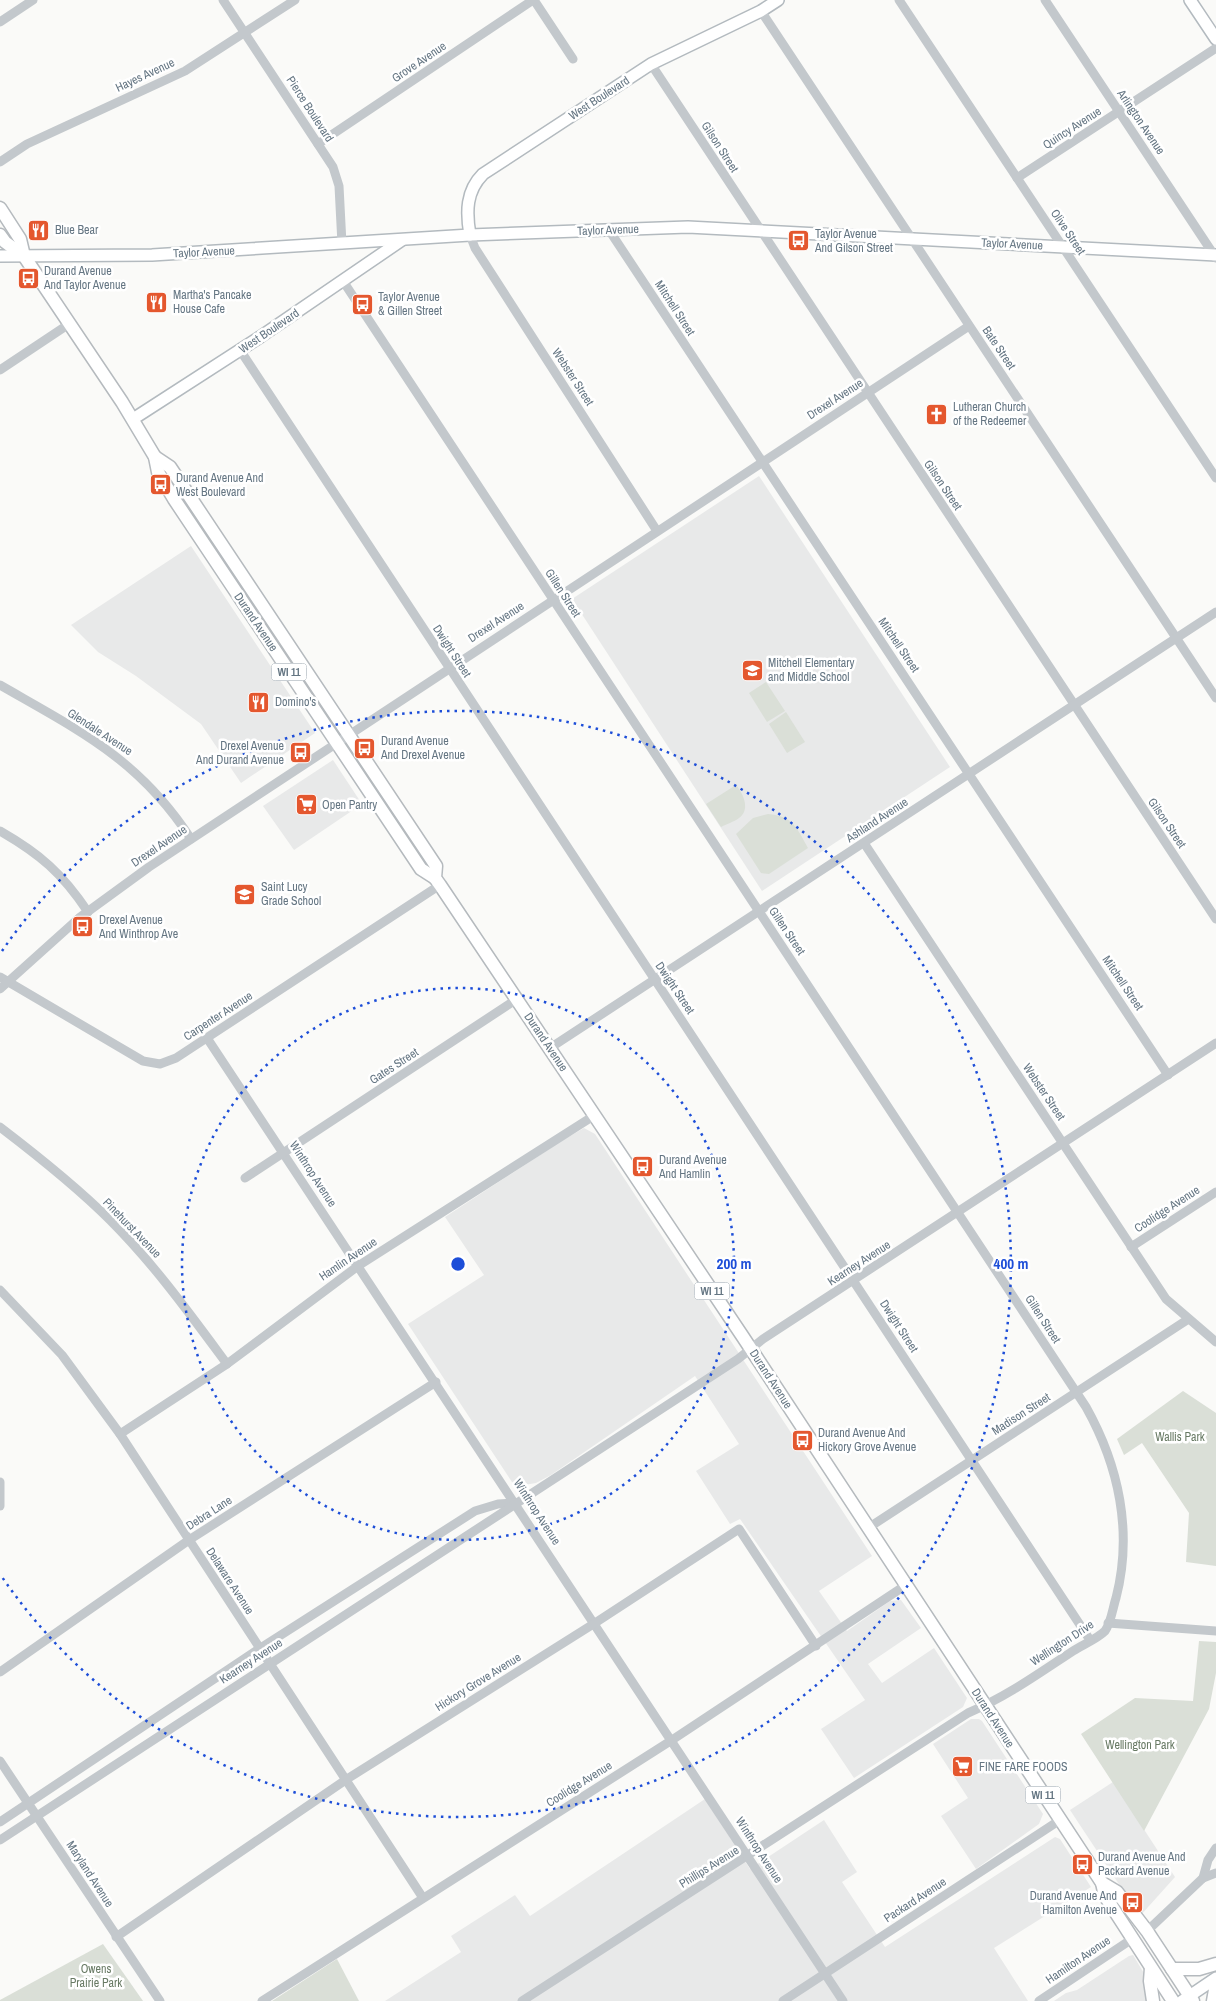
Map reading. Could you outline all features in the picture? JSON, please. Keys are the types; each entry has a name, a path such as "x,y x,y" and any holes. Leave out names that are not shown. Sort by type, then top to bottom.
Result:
{"main road":[{"name":"Durand Avenue","path":"0,208 20,239 24,256"},
{"name":"Durand Avenue","path":"0,235 5,242 24,256 133,419 155,457 158,472 174,499 423,873 438,881"},
{"name":"Durand Avenue","path":"155,457 170,468 436,866 438,881 751,1349 1102,1883 1105,1896 1173,2001"},
{"name":"Durand Avenue","path":"1102,1883 1117,1892 1147,1931 1172,1969 1188,1999"},
{"path":"1172,1969 1199,1969 1216,1964"},
{"path":"1151,1968 1150,1981 1153,2001"},
{"path":"1213,2001 1216,1984"}],"street":[{"path":"0,22 33,0"},
{"name":"Pierce Boulevard","path":"223,0 337,176 342,244"},
{"name":"Hayes Avenue","path":"0,162 28,144 185,71 295,0"},
{"path":"534,0 573,59"},
{"name":"Grove Avenue","path":"318,144 534,0"},
{"name":"West Boulevard","path":"470,235 469,198 475,184 483,174 651,64 761,11 778,0"},
{"name":"Olive Street","path":"899,0 1216,478"},
{"name":"Arlington Avenue","path":"1045,0 1215,256"},
{"path":"1190,0 1216,39"},
{"name":"Bate Street","path":"761,11 1216,698"},
{"name":"Quincy Avenue","path":"1017,178 1216,48"},
{"name":"Gilson Street","path":"651,64 1216,919"},
{"name":"Taylor Avenue","path":"0,256 152,254 470,235 688,227 1215,256"},
{"name":"Mitchell Street","path":"609,230 1168,1075"},
{"name":"Webster Street","path":"470,235 475,248 658,531"},
{"name":"West Boulevard","path":"133,419 240,350 404,239"},
{"name":"Gillen Street","path":"343,281 958,1212 1097,1426 1105,1445 1121,1504 1122,1568 1108,1623"},
{"path":"0,370 69,324"},
{"name":"Drexel Avenue","path":"0,989 4,979 88,912 191,839 969,326"},
{"name":"Dwight Street","path":"240,350 1090,1640"},
{"name":"Ashland Avenue","path":"550,1048 1216,612"},
{"name":"Glendale Avenue","path":"0,685 115,754 152,788 191,839"},
{"path":"0,831 49,863 68,884 88,912"},
{"name":"Webster Street","path":"864,843 1166,1300 1187,1320 1216,1342"},
{"name":"Carpenter Avenue","path":"4,979 136,1056 152,1063 169,1062 438,881"},
{"name":"Gates Street","path":"245,1178 517,1000"},
{"name":"Winthrop Avenue","path":"207,1038 516,1503 843,2001"},
{"name":"Kearney Avenue","path":"0,1840 1216,1043"},
{"name":"Hamlin Avenue","path":"120,1434 227,1364 358,1266 595,1115"},
{"name":"Pinehurst Avenue","path":"0,1127 57,1172 111,1221 160,1274 227,1364"},
{"name":"Coolidge Avenue","path":"1131,1247 1216,1192"},
{"name":"Delaware Avenue","path":"0,1290 62,1355 120,1434 423,1898"},
{"name":"Madison Street","path":"868,1528 1187,1320"},
{"name":"Debra Lane","path":"0,1672 189,1540 436,1382"},
{"path":"0,1482 1,1502"},
{"name":"Kearney Avenue","path":"0,1822 259,1649 475,1511 498,1504 516,1503"},
{"name":"Hickory Grove Avenue","path":"116,1937 347,1779 595,1623 739,1529 816,1646"},
{"name":"Coolidge Avenue","path":"262,2001 672,1740 906,1585"},
{"name":"Wellington Drive","path":"985,1706 999,1700 1105,1630 1108,1623 1216,1631"},
{"name":"Phillips Avenue","path":"522,2001 749,1857 968,1713 985,1706"},
{"name":"Maryland Avenue","path":"0,1761 160,2001"},
{"name":"Packard Avenue","path":"782,2001 1060,1820"},
{"path":"1203,1878 1208,1860 1216,1848"},
{"path":"1147,1931 1203,1878 1216,1873"},
{"name":"Hamilton Avenue","path":"1039,2001 1132,1939"},
{"path":"1188,1999 1216,1978"}],"shaded area":[{"name":"Mitchell Elementary and Middle School","path":"759,476 950,767 762,891 572,599"},
{"path":"191,546 315,733 241,783 201,724 136,676 98,652 71,625"},
{"path":"333,760 362,804 294,850 263,806"},
{"path":"584,1128 595,1134 872,1556 819,1591 847,1631 890,1601 901,1600 921,1628 868,1664 882,1683 934,1648 967,1698 963,1707 854,1778 821,1729 865,1700 740,1519 730,1524 696,1471 739,1444 695,1376 551,1475 536,1483 518,1486 512,1482 408,1324 484,1275 445,1217"},
{"path":"971,1719 982,1721 1043,1814 1039,1824 976,1869 941,1816 968,1798 933,1744"},
{"path":"1113,1782 1175,1877 1140,1916 1070,1810"},
{"path":"705,1799 750,1869 824,1820 857,1872 842,1882 885,1947 1055,1837 1060,1839 1091,1887 994,1948 1028,2001 385,2001 461,1952 451,1936 515,1895 530,1916"},
{"path":"1133,1955 1148,1980 1149,2001 1054,2001 1066,1993 1077,1990"}],"green space":[{"path":"766,682 785,711 767,722 749,693"},
{"path":"786,712 805,742 787,753 769,724"},
{"path":"736,785 745,801 745,811 737,819 721,827 706,804"},
{"path":"768,814 789,820 797,829 808,848 769,874 761,873 736,834 753,818"},
{"name":"Wallis Park","path":"1183,1391 1216,1413 1216,1566 1186,1562 1189,1513 1142,1443 1124,1455 1117,1439"},
{"name":"Wellington Park","path":"1199,1641 1216,1642 1216,1673 1209,1709 1144,1831 1081,1734 1135,1698 1193,1701"},
{"name":"Owens Prairie Park","path":"103,1944 143,2001 0,2001 0,2000"},
{"path":"337,1959 359,2001 272,2001"}],"place":[{"name":"Blue Bear","path":"39,230"},
{"name":"Taylor Avenue And Gilson Street","path":"799,241"},
{"name":"Durand Avenue And Taylor Avenue","path":"28,278"},
{"name":"Martha's Pancake House Cafe","path":"157,302"},
{"name":"Taylor Avenue & Gillen Street","path":"362,304"},
{"name":"Lutheran Church of the Redeemer","path":"937,414"},
{"name":"Durand Avenue And West Boulevard","path":"160,485"},
{"name":"Mitchell Elementary and Middle School","path":"752,670"},
{"name":"Domino's","path":"259,702"},
{"name":"Durand Avenue And Drexel Avenue","path":"365,748"},
{"name":"Drexel Avenue And Durand Avenue","path":"300,753"},
{"name":"Open Pantry","path":"306,805"},
{"name":"Saint Lucy Grade School","path":"245,894"},
{"name":"Drexel Avenue And Winthrop Ave","path":"83,927"},
{"name":"Durand Avenue And Hamlin","path":"643,1167"},
{"name":"Durand Avenue And Hickory Grove Avenue","path":"802,1440"},
{"name":"FINE FARE FOODS","path":"963,1767"},
{"name":"Durand Avenue And Packard Avenue","path":"1082,1864"},
{"name":"Durand Avenue And Hamilton Avenue","path":"1133,1903"}]}
